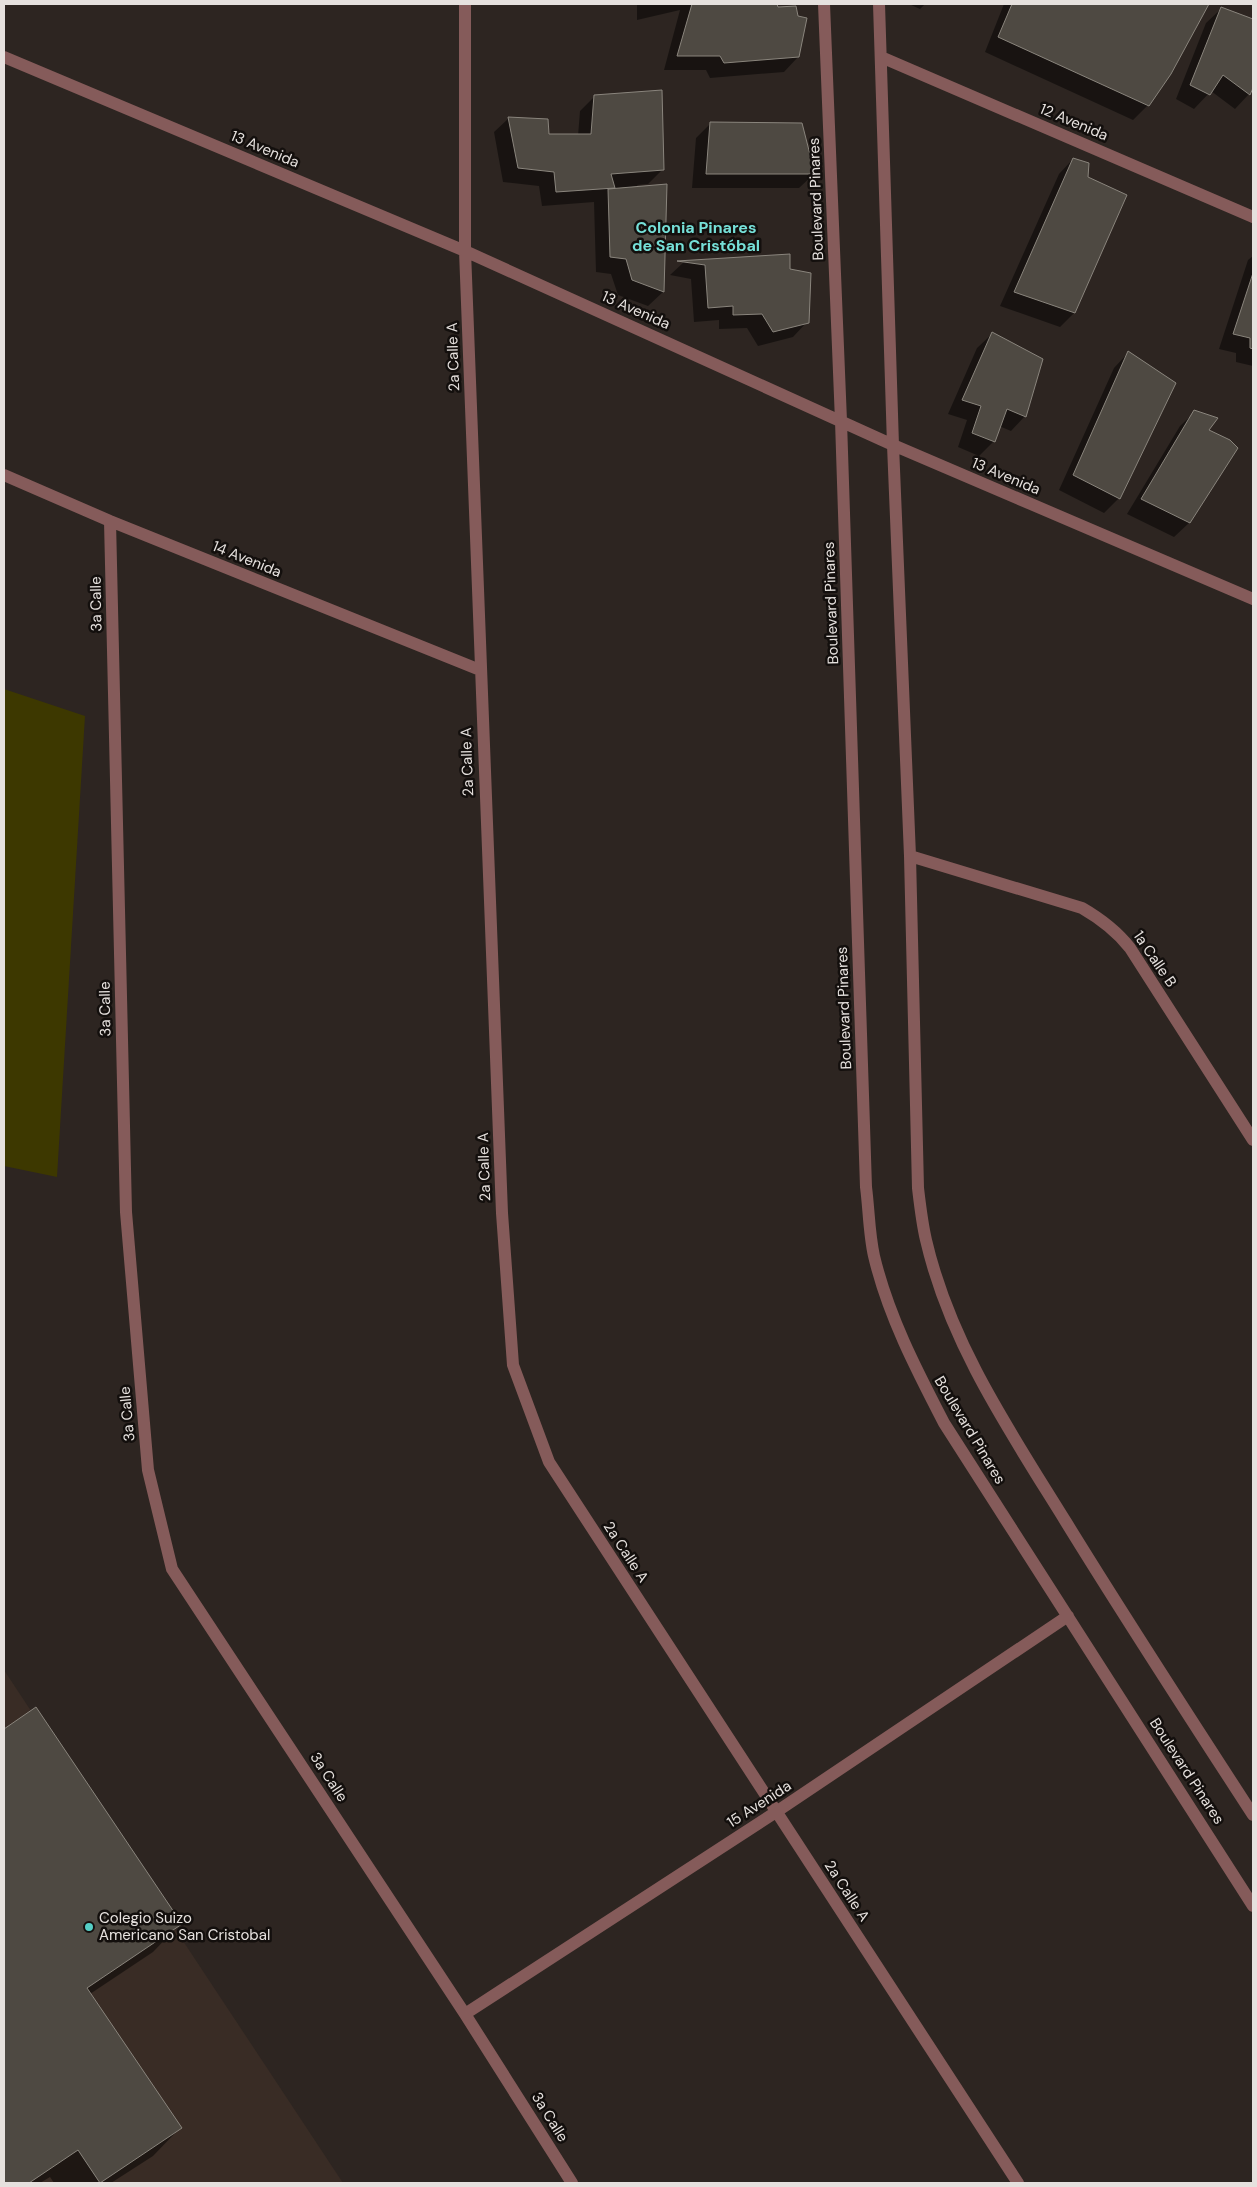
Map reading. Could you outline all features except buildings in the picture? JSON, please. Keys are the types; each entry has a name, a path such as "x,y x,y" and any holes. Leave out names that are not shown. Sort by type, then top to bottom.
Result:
{"street":[{"name":"2a Calle A","path":"465,4 465,251 502,1213 513,1365 548,1462 1018,2183"},
{"name":"Boulevard Pinares","path":"824,4 842,421 866,1187 874,1255 889,1307 914,1365 944,1423 1253,1906"},
{"path":"879,4 893,445 910,856 918,1188 926,1240 939,1286 960,1339 988,1394 1107,1588 1253,1815"},
{"name":"13 Avenida","path":"4,57 465,251 893,445 1253,599"},
{"name":"12 Avenida","path":"881,57 1253,217"},
{"name":"14 Avenida","path":"4,475 110,521 480,670"},
{"name":"3a Calle","path":"110,521 126,1212 148,1470 172,1569 465,2014 572,2183"},
{"name":"1a Calle B","path":"910,856 1082,908 1101,919 1117,932 1130,948 1253,1140"},
{"name":"15 Avenida","path":"465,2014 776,1812 1068,1616"}],"shaded area":[{"path":"4,689 85,716 57,1177 4,1166"},
{"name":"Colegio Suizo Americano San Cristobal","path":"4,1670 343,2183 4,2183"}],"place":[{"name":"Colegio Suizo Americano San Cristobal","path":"89,1927"}],"district":[{"name":"Colonia Pinares de San Cristóbal","path":"696,236"}]}
